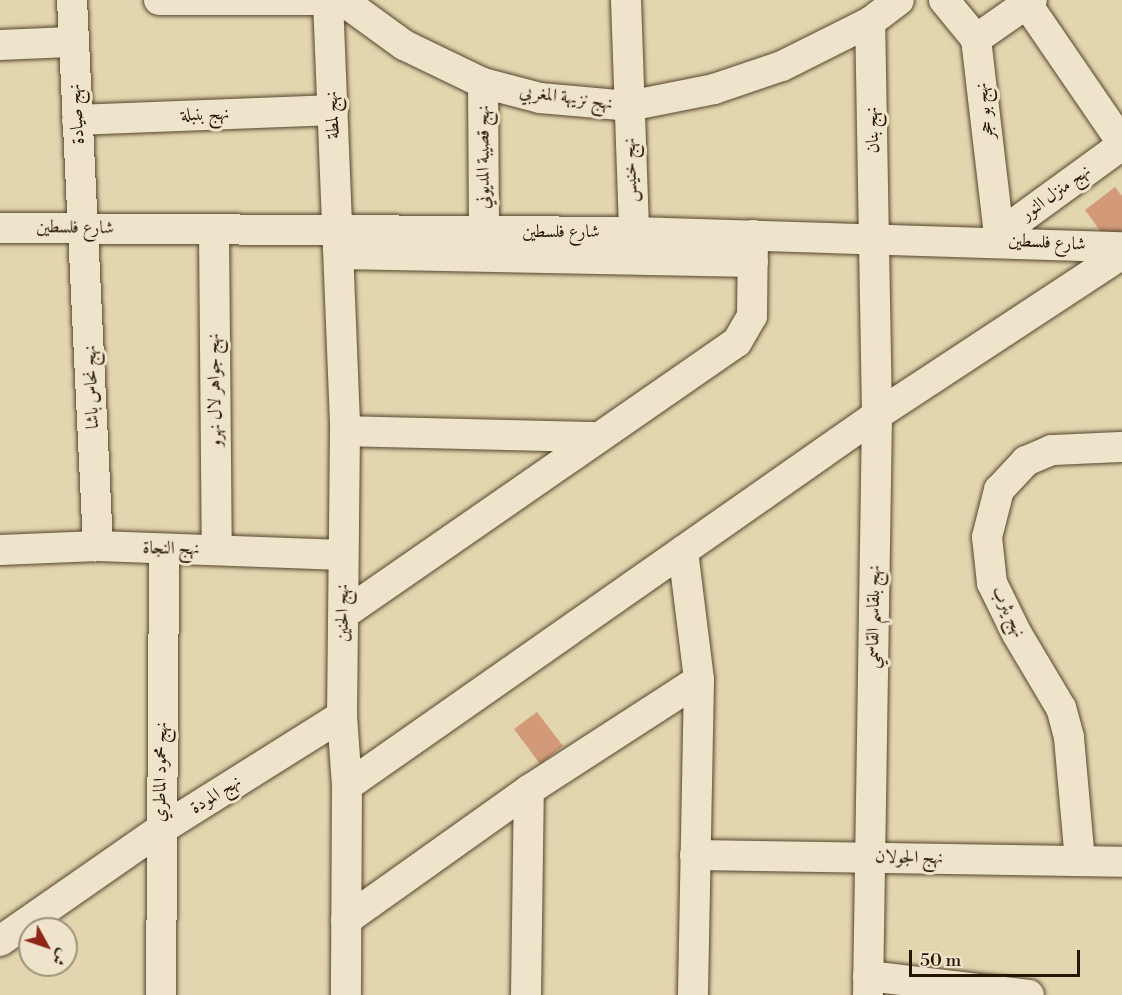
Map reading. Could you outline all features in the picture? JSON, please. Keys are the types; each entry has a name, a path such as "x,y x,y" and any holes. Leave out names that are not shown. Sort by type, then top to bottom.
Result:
{"street":[{"name":"نهج صيادة","path":"72,0 72,42 86,229"},
{"path":"159,0 328,0"},
{"name":"نهج لمطة","path":"328,0 339,242"},
{"name":"نهج نزيهة المغربي","path":"342,0 404,45 483,83 540,98 629,106 714,89 782,66 870,22 899,0"},
{"name":"نهج خنيس","path":"626,0 634,232"},
{"path":"944,0 976,39 1030,2 1122,144"},
{"name":"نهج بنان","path":"870,22 877,238"},
{"name":"نهج بو حجر","path":"976,39 995,237"},
{"path":"0,45 72,42"},
{"name":"نهج قصيبة المديوني","path":"483,83 484,231"},
{"name":"نهج بنبلة","path":"77,120 333,110"},
{"name":"نهج منزل النور","path":"995,237 1122,144"},
{"name":"شارع فلسطين","path":"0,228 213,230 339,242 484,231 634,232 753,249 877,238 995,237 1122,247"},
{"name":"نهج نحاس باشا","path":"86,229 98,546"},
{"name":"نهج جواهر لال نهرو","path":"213,230 217,550"},
{"name":"نهج بلقاسم القاسمي","path":"868,986 877,415 877,238"},
{"path":"339,242 753,249 752,316 737,342 596,437 344,614"},
{"name":"نهج الحنين","path":"339,242 345,431 342,716 347,786 346,995"},
{"path":"347,786 877,415 1122,254"},
{"path":"345,431 596,437"},
{"name":"نهج يثرب","path":"1080,861 1069,736 1061,708 1017,634 992,583 987,537 999,490 1026,460 1052,450 1122,447"},
{"name":"نهج النجاة","path":"0,550 98,546 343,555"},
{"name":"نهج محمود الماطري","path":"161,995 160,830 164,550"},
{"path":"683,550 699,680 693,995"},
{"path":"346,920 529,790 699,680"},
{"name":"نهج المودة","path":"2,940 160,830 342,716"},
{"path":"526,995 529,790"},
{"name":"نهج الجولان","path":"695,855 1122,862"},
{"path":"868,986 1029,995"}],"building":[{"path":"1115,187 1122,196 1122,231 1106,239 1085,210"},
{"path":"537,712 563,746 540,764 514,729"}]}
